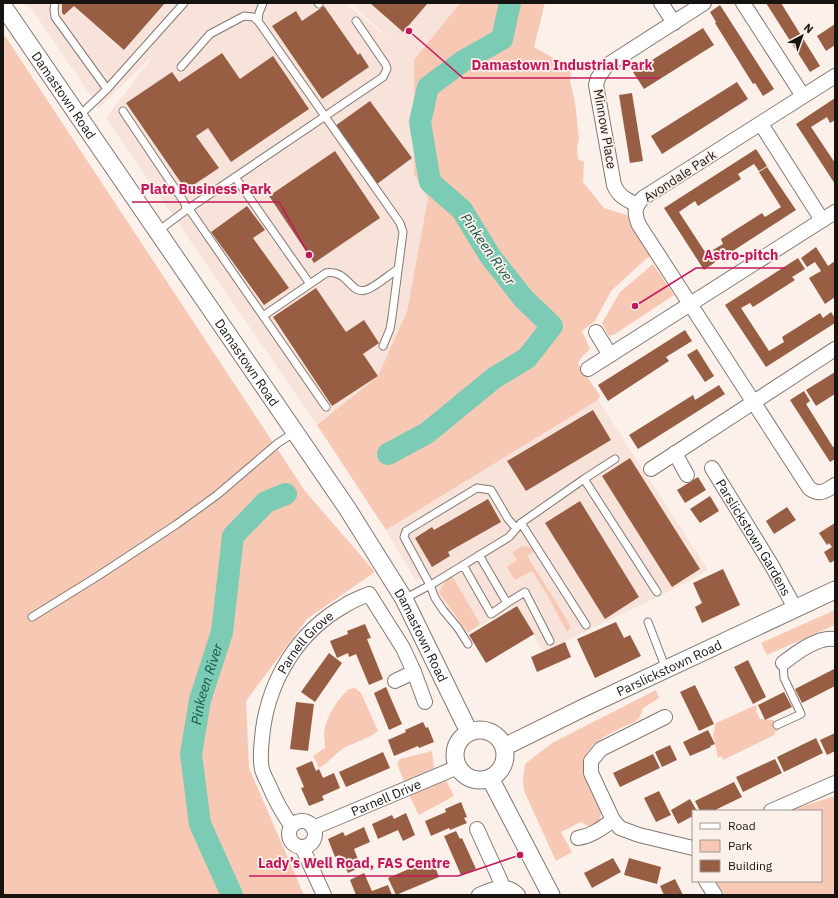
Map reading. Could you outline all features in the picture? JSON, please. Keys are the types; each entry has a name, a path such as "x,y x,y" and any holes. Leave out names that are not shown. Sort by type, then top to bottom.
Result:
{"street":[{"path":"661,3 674,23"},
{"name":"Minnow Place","path":"637,205 621,196 616,190 614,184 596,85 598,78 606,66 704,3"},
{"path":"743,3 803,96"},
{"name":"Damastown Road","path":"4,5 157,232 347,508 404,599 469,732"},
{"name":"Avondale Park","path":"835,76 644,198 637,205 635,213 639,225 809,488 823,493 835,485"},
{"path":"761,124 822,220"},
{"path":"588,369 691,305 835,212"},
{"path":"596,332 610,355"},
{"path":"651,469 835,349"},
{"path":"675,453 688,475"},
{"name":"Parslickstown Gardens","path":"712,468 772,566 795,608"},
{"name":"Parslickstown Road","path":"504,747 835,590"},
{"name":"Parnell Grove","path":"291,825 279,809 262,769 264,721 271,693 289,656 310,633 328,617 344,606 368,594 403,648 425,702"},
{"path":"783,663 797,651 823,639 835,639"},
{"path":"395,681 414,672"},
{"path":"665,717 601,749 591,761 591,773 614,820 620,828 639,835 692,848"},
{"path":"480,730 490,732 498,738 504,747 505,756 503,765 498,773 490,778 481,780 472,779 464,774 458,767 455,757 456,747 461,738 469,732 480,730"},
{"name":"Parnell Drive","path":"313,828 458,767"},
{"path":"490,778 551,895"},
{"path":"773,810 835,784"},
{"path":"578,838 594,834 614,820"},
{"path":"295,822 307,822 313,828 315,837 313,841 307,846 302,847 298,847 291,842 288,834 291,825 295,822"},
{"path":"477,828 501,882 501,888"},
{"path":"302,847 324,895"},
{"path":"707,882 715,895"},
{"path":"479,895 501,888 514,890 518,895"}],"lane":[{"path":"55,3 55,17 107,89"},
{"path":"79,117 107,89 184,3"},
{"path":"258,21 258,13 263,3"},
{"path":"181,67 210,34 244,16 253,17 258,21 400,224 403,232 390,329 384,346"},
{"path":"157,232 383,77 386,65 356,21"},
{"path":"122,111 184,202 187,210 326,407"},
{"path":"235,178 310,284"},
{"path":"263,316 326,273 333,271 342,275 355,289 361,291 367,290 398,269"},
{"path":"32,617 177,524 217,495 278,444 295,432"},
{"path":"404,599 464,565 508,537 519,525 584,478 615,459"},
{"path":"584,478 657,592"},
{"path":"468,644 458,628 435,598 430,585 404,537 406,531 477,488 491,490 508,519 519,525 586,626"},
{"path":"479,555 507,603"},
{"path":"464,565 491,614 525,592 550,641"},
{"path":"648,622 666,669"},
{"path":"777,725 801,714 784,678 783,663"}],"shaded area":[{"path":"23,3 345,3 400,48 350,3 460,3 414,60 414,174 428,198 405,323 378,376 317,425 106,118 156,52 99,108 34,12"},
{"path":"598,400 708,570 672,590 543,652 517,605 466,634 440,600 429,576 416,581 386,530"}],"green space":[{"path":"460,3 545,3 534,47 571,68 570,81 575,102 579,139 577,148 578,159 584,162 583,182 604,208 627,215 651,254 650,257 611,291 595,321 582,331 590,349 578,363 600,396 598,400 386,530 317,425 378,376 407,312 428,198 414,174 414,60"},
{"path":"3,33 305,491 375,572 307,619 246,701 249,768 304,895 3,895"},
{"path":"653,264 674,295 615,334 609,336 602,323 620,292"},
{"path":"522,546 529,547 534,551 527,556 571,627 567,632 549,598 532,571 515,580 507,567 517,560 512,553"},
{"path":"453,577 480,624 468,633 439,592 447,579"},
{"path":"835,610 835,625 767,655 761,643"},
{"path":"355,688 361,693 378,731 344,748 326,764 319,768 313,756 325,748 324,732 330,714 345,693 349,689"},
{"path":"656,690 659,698 643,708 641,715 637,720 604,737 587,753 584,768 586,780 601,814 599,821 594,827 590,827 581,822 561,832 572,852 556,861 524,791 523,780 525,764 552,743"},
{"path":"756,705 756,711 760,719 774,720 779,730 775,732 774,735 723,760 721,756 718,758 713,735 716,723"},
{"path":"432,751 434,768 404,781 397,764 400,759"},
{"path":"446,780 454,796 419,815 408,793 436,781"},
{"path":"835,796 835,895 725,895 717,882 822,882 822,810 791,810"}],"building":[{"path":"62,3 165,3 124,50 74,6 64,15 62,13"},
{"path":"370,3 428,3 403,32"},
{"path":"766,3 781,3 820,66 810,72"},
{"path":"720,5 774,89 763,96 755,83 753,84 715,23 716,22 710,12"},
{"path":"324,6 358,55 360,53 369,67 322,99 272,26 296,11 302,21"},
{"path":"835,24 835,45 826,51 817,36"},
{"path":"703,28 714,45 644,89 633,72"},
{"path":"222,53 240,79 273,56 309,109 231,162 208,128 196,136 219,168 186,190 126,103 172,72 179,82"},
{"path":"737,82 748,99 662,154 651,136"},
{"path":"632,93 643,161 630,163 619,95"},
{"path":"835,98 835,120 830,123 827,117 811,127 835,163 835,184 796,124"},
{"path":"370,101 412,158 377,184 335,126"},
{"path":"756,149 767,166 759,171 754,164 738,174 741,179 698,206 695,201 679,212 707,255 711,252 717,261 704,270 664,208"},
{"path":"335,151 380,218 314,263 269,196"},
{"path":"767,167 796,210 719,260 713,250 723,244 721,239 762,213 765,217 781,207 759,172"},
{"path":"247,206 265,230 253,238 289,288 264,305 211,232"},
{"path":"816,247 828,266 835,261 835,297 825,304 809,278 821,271 815,262 807,267 801,258"},
{"path":"798,258 805,269 792,277 795,280 753,307 750,303 741,308 769,351 784,342 782,337 820,313 823,318 831,312 835,318 835,323 766,367 725,305"},
{"path":"316,288 346,332 364,320 379,343 363,354 378,376 332,406 273,317"},
{"path":"685,330 692,341 666,357 669,361 608,401 598,385"},
{"path":"697,349 714,376 705,382 687,355"},
{"path":"835,372 835,394 816,406 806,390"},
{"path":"719,385 725,394 638,449 629,435 693,395 695,400"},
{"path":"804,391 810,401 806,404 833,447 835,446 835,459 830,462 790,400"},
{"path":"593,410 611,440 526,491 507,461"},
{"path":"630,458 700,569 672,587 602,476"},
{"path":"698,477 706,490 685,503 677,490"},
{"path":"710,496 719,511 700,523 690,509"},
{"path":"488,499 501,522 448,552 450,556 432,567 415,538 432,527 434,530"},
{"path":"580,501 639,597 605,619 545,523"},
{"path":"787,507 796,520 774,534 766,521"},
{"path":"835,523 835,560 830,563 824,552 832,547 829,543 827,545 819,533"},
{"path":"723,569 740,605 702,623 695,607 702,603 693,583"},
{"path":"517,606 534,634 486,663 469,635"},
{"path":"616,622 624,638 630,635 641,656 595,678 577,639"},
{"path":"365,624 371,638 367,639 383,679 369,685 356,654 349,657 348,653 337,658 330,641 348,634 347,631"},
{"path":"565,642 571,657 537,672 531,657"},
{"path":"329,653 342,663 315,702 301,692"},
{"path":"748,660 766,697 753,704 734,667"},
{"path":"834,669 835,686 802,703 795,689"},
{"path":"695,685 714,724 699,731 680,692"},
{"path":"386,687 402,724 389,730 374,693"},
{"path":"784,692 792,707 765,720 758,705"},
{"path":"296,702 314,704 308,751 290,749"},
{"path":"423,722 426,728 428,727 434,742 419,748 418,746 394,756 388,740"},
{"path":"708,730 715,744 690,756 683,742"},
{"path":"835,733 835,751 827,755 820,740"},
{"path":"816,738 823,753 784,772 777,757"},
{"path":"670,745 677,760 662,767 655,752"},
{"path":"383,752 390,768 346,787 339,772"},
{"path":"653,754 660,768 620,787 613,773"},
{"path":"775,759 782,773 743,792 736,777"},
{"path":"312,761 316,771 319,769 323,778 334,773 340,788 322,796 324,800 309,806 301,788 304,787 296,768"},
{"path":"734,782 742,797 715,810 700,810 695,801"},
{"path":"659,791 671,815 656,822 644,798"},
{"path":"690,799 696,810 692,810 692,817 678,824 671,810"},
{"path":"461,802 467,817 464,818 467,823 450,830 449,828 431,836 425,821 446,812 445,809"},
{"path":"406,813 415,835 403,841 398,830 378,839 372,824 392,815 394,819"},
{"path":"364,827 370,842 354,849 361,867 348,873 340,855 335,857 328,839 343,832 345,836"},
{"path":"456,831 460,839 462,838 476,869 461,875 444,836"},
{"path":"613,858 621,872 592,888 584,873"},
{"path":"629,858 661,867 657,884 624,875"},
{"path":"432,859 439,877 396,895 388,878"},
{"path":"364,873 372,891 388,885 392,895 356,895 350,880"},
{"path":"675,879 683,895 664,895 660,886"}],"waterway":[{"name":"Pinkeen River","path":"388,454 427,433 494,378 527,358 552,326 523,298 490,256 462,210 430,182 420,122 428,87 463,61 502,39 510,3"},
{"name":"Pinkeen River","path":"232,895 200,824 191,754 200,700 222,632 233,536 266,502 286,494"}],"place":[{"name":"Damastown Industrial Park","path":"409,31"},
{"name":"Plato Business Park","path":"309,255"},
{"name":"Astro-pitch","path":"635,306"},
{"name":"Lady’s Well Road, FAS Centre","path":"520,855"}]}
